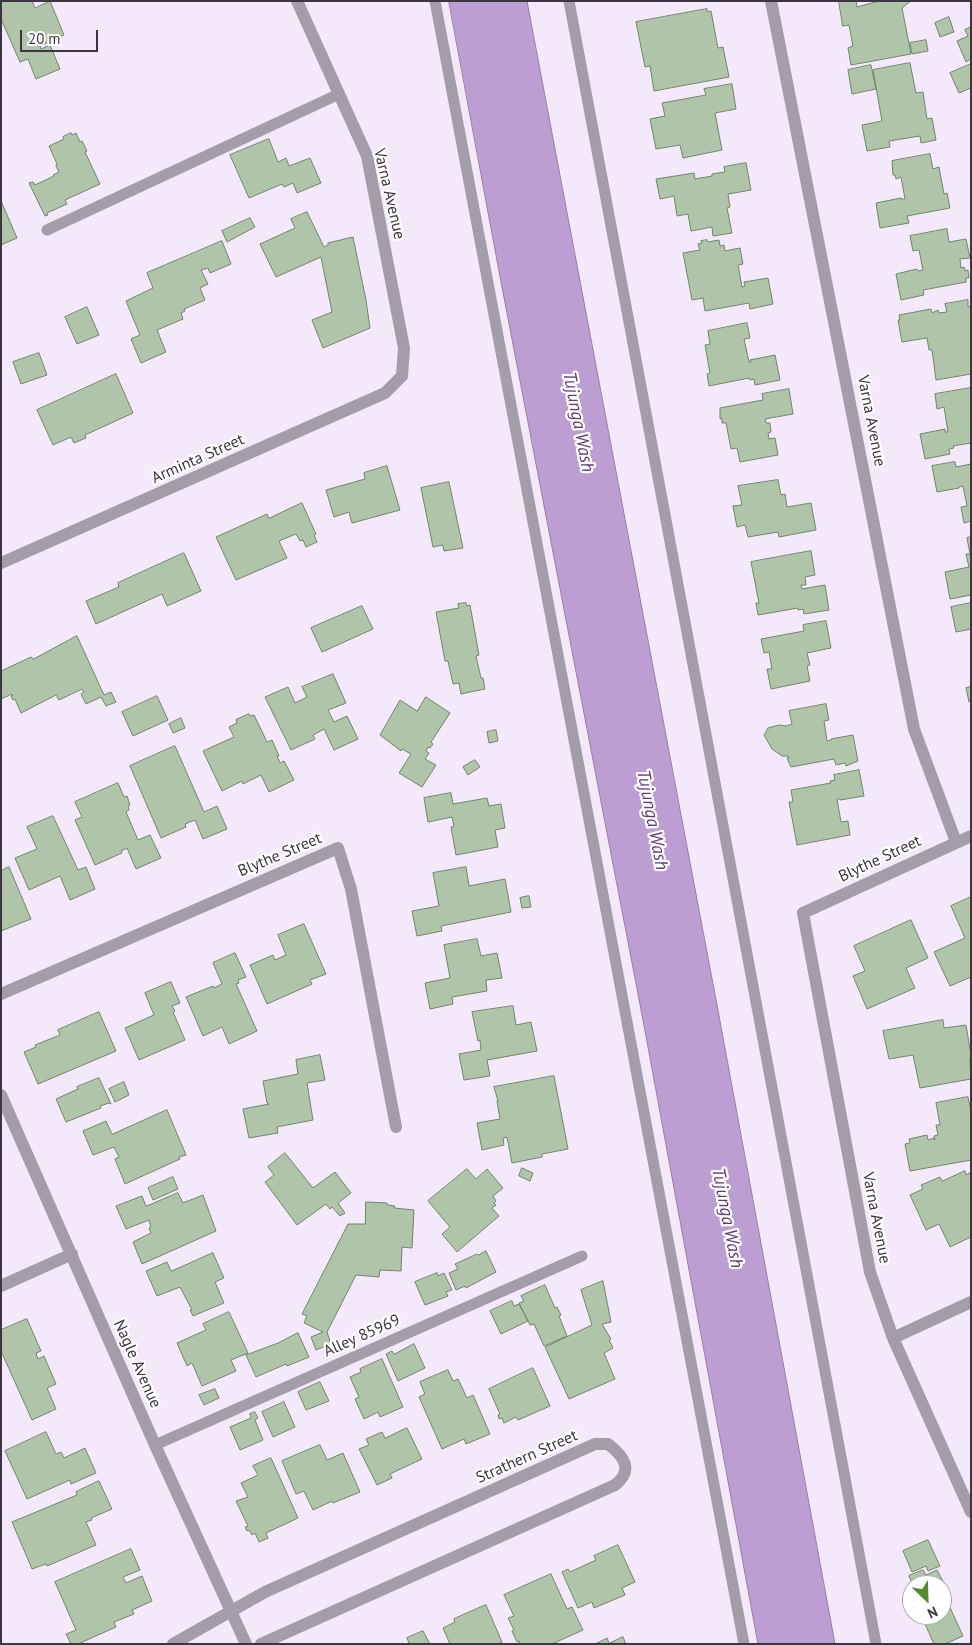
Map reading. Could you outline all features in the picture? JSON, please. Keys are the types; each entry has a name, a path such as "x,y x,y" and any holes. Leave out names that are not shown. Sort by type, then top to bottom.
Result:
{"street":[{"name":"Varna Avenue","path":"298,1 367,156 404,348 402,376"},
{"name":"Varna Avenue","path":"771,1 914,729 941,806 956,842"},
{"name":"Arminta Street","path":"1,563 385,394 402,376"},
{"name":"Blythe Street","path":"803,913 971,836"},
{"name":"Blythe Street","path":"1,994 338,848 351,889 396,1127"},
{"name":"Varna Avenue","path":"803,913 870,1272 893,1338 971,1512"},
{"name":"Nagle Avenue","path":"1,1096 155,1445 246,1644"},
{"path":"1,1286 72,1254"},
{"path":"893,1338 971,1302"},
{"name":"Strathern Street","path":"173,1644 231,1610 274,1588 594,1444 608,1444 620,1453 626,1468 623,1479 615,1485 261,1644"}],"lane":[{"path":"435,1 744,1644"},
{"path":"569,1 876,1644"},
{"path":"47,230 339,94"},
{"name":"Alley 85969","path":"155,1445 582,1256"}],"water":[{"name":"Tujunga Wash","path":"449,1 527,1 717,1005 835,1644 758,1644 643,1020"}],"building":[{"path":"1,1 32,1 35,8 50,1 64,35 40,46 41,49 50,45 60,69 36,79 28,59 20,62 1,19"},
{"path":"839,1 856,1 857,7 879,1 911,1 902,8 911,54 851,65 848,48 853,46 849,25 843,26"},
{"path":"707,9 707,12 711,11 718,48 723,47 729,77 654,91 650,66 645,67 636,22"},
{"path":"949,17 954,32 940,37 935,23"},
{"path":"971,27 971,59 966,62 957,41 968,36 965,30"},
{"path":"926,40 928,51 912,54 910,43"},
{"path":"910,63 916,93 923,92 927,119 932,118 936,140 921,143 920,136 889,141 890,147 867,151 862,125 882,121 873,70"},
{"path":"971,64 971,88 959,93 950,73"},
{"path":"871,65 876,89 852,94 848,70"},
{"path":"732,84 736,109 715,113 722,150 683,158 680,145 656,149 650,119 665,116 662,103 706,95 704,89"},
{"path":"71,133 72,135 76,133 80,142 82,141 100,184 65,200 67,204 47,213 48,215 45,216 29,183 33,182 35,185 59,172 49,146 64,139 63,137"},
{"path":"269,139 278,162 286,158 289,166 310,158 321,183 297,193 293,183 284,187 282,184 249,198 230,155"},
{"path":"930,154 933,169 939,167 944,194 947,193 950,208 907,216 909,223 880,228 876,203 901,198 905,199 901,177 896,179 895,175 893,175 892,161"},
{"path":"746,163 751,190 728,194 730,207 727,208 732,233 713,236 712,227 691,231 688,214 677,216 674,196 660,199 656,179 694,173 695,179 712,176 712,174 725,172 724,167"},
{"path":"1,201 17,238 1,245"},
{"path":"307,212 324,247 328,243 353,237 370,328 323,348 312,320 332,312 321,257 276,277 260,244 295,228 291,219"},
{"path":"250,218 255,227 227,242 222,231"},
{"path":"947,229 949,242 966,239 970,258 960,259 961,268 964,267 965,271 968,270 969,278 966,278 966,282 923,290 924,295 901,300 896,274 917,269 918,271 923,270 919,250 913,251 910,236"},
{"path":"707,240 708,242 719,240 720,246 724,245 725,251 740,248 743,264 738,265 742,287 745,286 744,282 768,278 773,304 750,309 749,303 705,311 703,298 692,300 683,253 700,250 698,244 702,243 701,241"},
{"path":"222,241 231,264 210,273 208,268 201,270 208,284 200,288 205,300 184,309 185,311 181,313 183,319 157,330 166,352 141,363 131,339 140,335 126,301 153,288 147,273"},
{"path":"968,300 968,307 971,306 971,374 936,380 932,350 929,350 927,338 902,342 898,320 900,320 899,315 931,309 932,313 938,310 939,313 947,312 945,304"},
{"path":"87,307 99,335 77,344 65,317"},
{"path":"747,323 750,338 744,339 749,362 751,362 750,360 775,355 780,380 755,385 754,379 750,380 749,378 709,386 707,374 710,373 705,345 710,344 708,331"},
{"path":"39,353 47,375 21,384 13,362"},
{"path":"116,374 133,413 85,435 86,438 74,443 71,437 53,445 37,410"},
{"path":"971,388 971,443 953,446 954,448 949,449 950,454 925,459 920,434 945,429 945,432 948,432 944,407 937,409 935,394"},
{"path":"789,389 793,414 765,419 766,423 770,423 771,432 768,433 769,439 775,438 778,455 740,462 737,448 731,449 726,423 722,423 722,418 720,419 720,408 763,400 762,394"},
{"path":"955,462 956,467 971,464 971,521 964,523 961,507 967,506 963,486 937,492 932,466"},
{"path":"387,466 400,510 352,523 349,512 334,517 326,490 365,479 364,473"},
{"path":"778,480 781,495 785,494 787,507 811,503 816,530 779,537 778,532 748,537 745,525 737,527 733,506 742,505 738,486"},
{"path":"449,482 463,548 444,551 443,545 433,547 421,488"},
{"path":"302,503 316,534 314,535 317,542 306,547 303,540 300,541 296,534 279,541 287,558 236,580 216,537 267,514 269,518"},
{"path":"971,537 971,595 950,599 945,572 969,567 966,554 970,554 967,538"},
{"path":"811,551 815,575 805,577 806,585 801,585 802,589 825,585 829,610 804,614 803,609 798,610 798,608 758,615 756,603 759,603 751,562"},
{"path":"184,553 201,591 167,606 162,594 96,624 86,601 119,587 118,583"},
{"path":"466,603 467,606 470,605 479,655 476,656 485,689 461,694 459,683 453,684 448,661 445,661 436,612 459,608 458,604"},
{"path":"971,603 971,629 956,632 951,607"},
{"path":"362,606 373,629 322,652 311,628"},
{"path":"826,621 831,648 807,653 810,665 807,666 810,681 771,689 767,669 772,669 769,652 764,653 761,639 804,631 803,625"},
{"path":"77,636 104,695 111,692 116,702 106,706 101,697 86,704 81,694 84,692 82,689 59,700 56,695 21,713 15,699 13,700 11,696 12,694 1,699 1,671 31,657 33,659"},
{"path":"333,674 346,703 328,710 334,722 347,716 358,739 334,750 324,729 313,735 315,739 291,750 265,697 288,687 295,703 307,697 302,687"},
{"path":"971,687 971,701 969,702 966,688"},
{"path":"157,696 168,720 133,736 122,712"},
{"path":"426,697 450,713 431,742 433,744 426,751 429,753 425,759 436,765 422,787 399,773 411,754 402,749 401,751 380,735 400,700 417,711"},
{"path":"826,704 829,720 824,721 827,741 853,735 858,761 846,766 845,763 836,765 834,759 791,767 788,756 782,756 772,749 764,735 768,728 792,724 789,711"},
{"path":"249,714 250,716 254,715 267,742 272,740 280,763 284,761 294,780 269,792 261,775 243,784 242,781 222,791 203,751 234,737 229,727 237,723 236,720"},
{"path":"181,718 185,728 173,733 169,724"},
{"path":"496,730 498,741 489,743 487,732"},
{"path":"175,746 204,812 217,806 227,829 203,839 195,820 185,824 186,827 161,838 130,766"},
{"path":"475,760 480,767 468,775 463,767"},
{"path":"859,770 864,796 837,799 841,822 848,821 850,835 797,845 789,802 793,802 791,790 831,783 830,781 835,780 834,775"},
{"path":"118,783 124,797 127,796 130,805 128,806 129,810 126,812 138,840 150,835 161,858 136,869 127,848 121,851 122,853 95,865 75,820 82,817 75,802"},
{"path":"451,793 453,804 487,798 489,806 501,804 505,828 495,830 498,847 456,855 451,827 454,826 452,817 428,822 424,798"},
{"path":"53,816 78,870 86,867 95,889 70,900 60,876 29,890 15,858 37,849 27,827"},
{"path":"9,867 31,919 1,931 1,871"},
{"path":"466,867 469,886 505,879 511,912 441,926 442,931 417,936 412,911 439,906 433,873"},
{"path":"529,896 531,907 522,908 520,898"},
{"path":"971,897 971,977 950,986 934,952 965,938 951,906"},
{"path":"911,920 928,958 906,968 915,988 867,1009 853,976 865,971 854,946"},
{"path":"304,924 326,974 310,980 312,984 267,1004 250,965 273,955 275,960 286,955 278,935"},
{"path":"477,939 481,956 497,953 502,978 486,980 487,991 452,997 453,1004 430,1009 425,983 450,978 444,945"},
{"path":"235,953 246,977 238,980 239,983 236,984 257,1031 229,1044 222,1027 203,1036 186,997 222,984 213,963"},
{"path":"171,982 180,1003 172,1006 175,1011 173,1012 185,1040 139,1060 125,1028 154,1015 145,993"},
{"path":"513,1006 516,1025 531,1022 537,1051 487,1060 490,1076 464,1080 459,1054 481,1050 472,1012"},
{"path":"99,1012 116,1051 38,1084 24,1052 36,1047 35,1045 60,1035 58,1030"},
{"path":"943,1020 944,1028 966,1025 971,1055 971,1079 920,1088 913,1055 889,1059 883,1031"},
{"path":"320,1055 325,1080 307,1083 313,1120 277,1127 278,1133 249,1138 243,1109 269,1104 267,1103 263,1081 298,1074 296,1060"},
{"path":"554,1076 568,1149 512,1163 507,1137 503,1138 504,1145 482,1150 477,1123 500,1119 494,1087"},
{"path":"99,1078 111,1104 100,1106 101,1108 66,1122 56,1099 78,1089 77,1087"},
{"path":"124,1082 129,1095 115,1102 109,1089"},
{"path":"968,1097 971,1111 971,1160 910,1171 905,1144 910,1143 909,1139 927,1135 928,1140 934,1138 935,1140 934,1136 938,1135 936,1125 940,1125 936,1103"},
{"path":"167,1110 186,1155 179,1157 180,1159 125,1184 115,1159 119,1157 114,1147 93,1155 83,1131 106,1121 112,1134"},
{"path":"285,1153 313,1188 335,1172 351,1193 338,1203 345,1213 340,1216 332,1207 330,1209 326,1204 297,1225 265,1182 274,1175 268,1167"},
{"path":"522,1168 533,1173 530,1181 519,1176"},
{"path":"467,1169 476,1179 487,1169 503,1188 493,1196 496,1205 492,1208 499,1216 457,1252 442,1234 450,1227 428,1201"},
{"path":"965,1171 966,1175 971,1172 971,1237 950,1247 939,1224 926,1230 910,1195 923,1189 921,1185 940,1177 942,1181"},
{"path":"173,1177 178,1189 153,1200 148,1188"},
{"path":"178,1193 183,1203 203,1195 216,1231 142,1264 133,1242 151,1233 149,1220 126,1229 116,1206 142,1196 146,1206"},
{"path":"366,1202 387,1203 387,1205 395,1206 394,1208 414,1210 412,1248 402,1247 401,1271 380,1270 379,1277 356,1275 327,1332 331,1344 316,1350 311,1337 323,1332 304,1323 307,1316 302,1314 348,1224 365,1224"},
{"path":"486,1251 496,1272 466,1288 465,1286 456,1290 449,1273 458,1269 455,1264"},
{"path":"213,1253 224,1278 215,1282 224,1303 193,1316 190,1310 192,1310 180,1287 157,1296 146,1271 167,1262 171,1271"},
{"path":"437,1273 438,1276 444,1273 452,1290 446,1292 448,1296 425,1305 415,1282"},
{"path":"603,1281 611,1322 602,1324 611,1339 609,1340 613,1348 604,1353 615,1379 569,1399 545,1347 592,1325 581,1290"},
{"path":"545,1285 555,1308 557,1307 561,1315 559,1316 567,1336 544,1346 534,1324 530,1325 519,1303 524,1301 521,1296"},
{"path":"512,1301 514,1306 519,1304 528,1321 501,1334 490,1311"},
{"path":"229,1312 248,1353 231,1360 236,1371 202,1386 192,1363 187,1366 177,1343 206,1330 203,1324"},
{"path":"27,1319 41,1351 36,1353 38,1359 44,1356 56,1384 47,1388 56,1409 32,1420 1,1351 1,1330"},
{"path":"298,1333 309,1357 287,1366 286,1364 256,1377 246,1355"},
{"path":"414,1344 425,1368 398,1381 386,1354 392,1351 394,1354"},
{"path":"382,1359 403,1407 380,1417 378,1412 364,1419 355,1399 359,1397 350,1377 361,1372 360,1369"},
{"path":"533,1368 550,1406 518,1420 516,1417 504,1423 502,1418 499,1419 498,1415 500,1414 489,1389"},
{"path":"448,1370 453,1381 458,1379 467,1398 473,1395 490,1434 466,1444 464,1439 442,1449 419,1397 425,1394 420,1382"},
{"path":"320,1382 329,1401 306,1410 298,1392"},
{"path":"215,1389 219,1398 204,1405 199,1395"},
{"path":"284,1402 295,1427 273,1437 262,1412"},
{"path":"255,1412 258,1418 255,1420 263,1440 240,1450 230,1427 251,1418 250,1414"},
{"path":"407,1428 422,1459 390,1474 392,1478 377,1485 359,1449 369,1445 366,1439 382,1432 385,1438"},
{"path":"46,1432 56,1454 61,1452 64,1458 85,1448 96,1473 71,1484 70,1480 27,1499 5,1451"},
{"path":"320,1445 327,1460 343,1453 360,1492 333,1503 332,1501 313,1510 304,1491 296,1494 282,1461"},
{"path":"271,1458 298,1518 266,1533 268,1538 259,1542 255,1533 252,1535 249,1530 247,1531 245,1527 248,1526 236,1501 248,1497 241,1483 258,1475 253,1466"},
{"path":"99,1481 112,1509 86,1522 96,1545 47,1566 46,1564 32,1569 12,1522 77,1495 76,1492"},
{"path":"928,1540 940,1566 928,1571 926,1566 912,1572 903,1551"},
{"path":"618,1545 635,1582 622,1588 625,1595 594,1608 592,1602 578,1608 562,1572 568,1569 570,1572 596,1560 594,1556"},
{"path":"131,1549 140,1570 123,1577 126,1583 142,1576 152,1601 132,1610 134,1614 114,1622 116,1627 78,1644 71,1644 66,1634 76,1630 55,1582"},
{"path":"923,1570 926,1575 911,1575"},
{"path":"937,1570 940,1575 926,1575"},
{"path":"551,1574 567,1609 572,1607 583,1630 552,1644 520,1644 519,1641 517,1642 512,1631 514,1630 508,1618 514,1616 504,1595"},
{"path":"486,1605 502,1642 498,1644 450,1644 443,1628 455,1622 454,1619"},
{"path":"952,1612 963,1636 945,1644 934,1644 925,1625 952,1625"},
{"path":"423,1631 430,1644 407,1644 409,1643 407,1638"},
{"path":"623,1637 626,1644 595,1644 607,1638 609,1643"}]}
